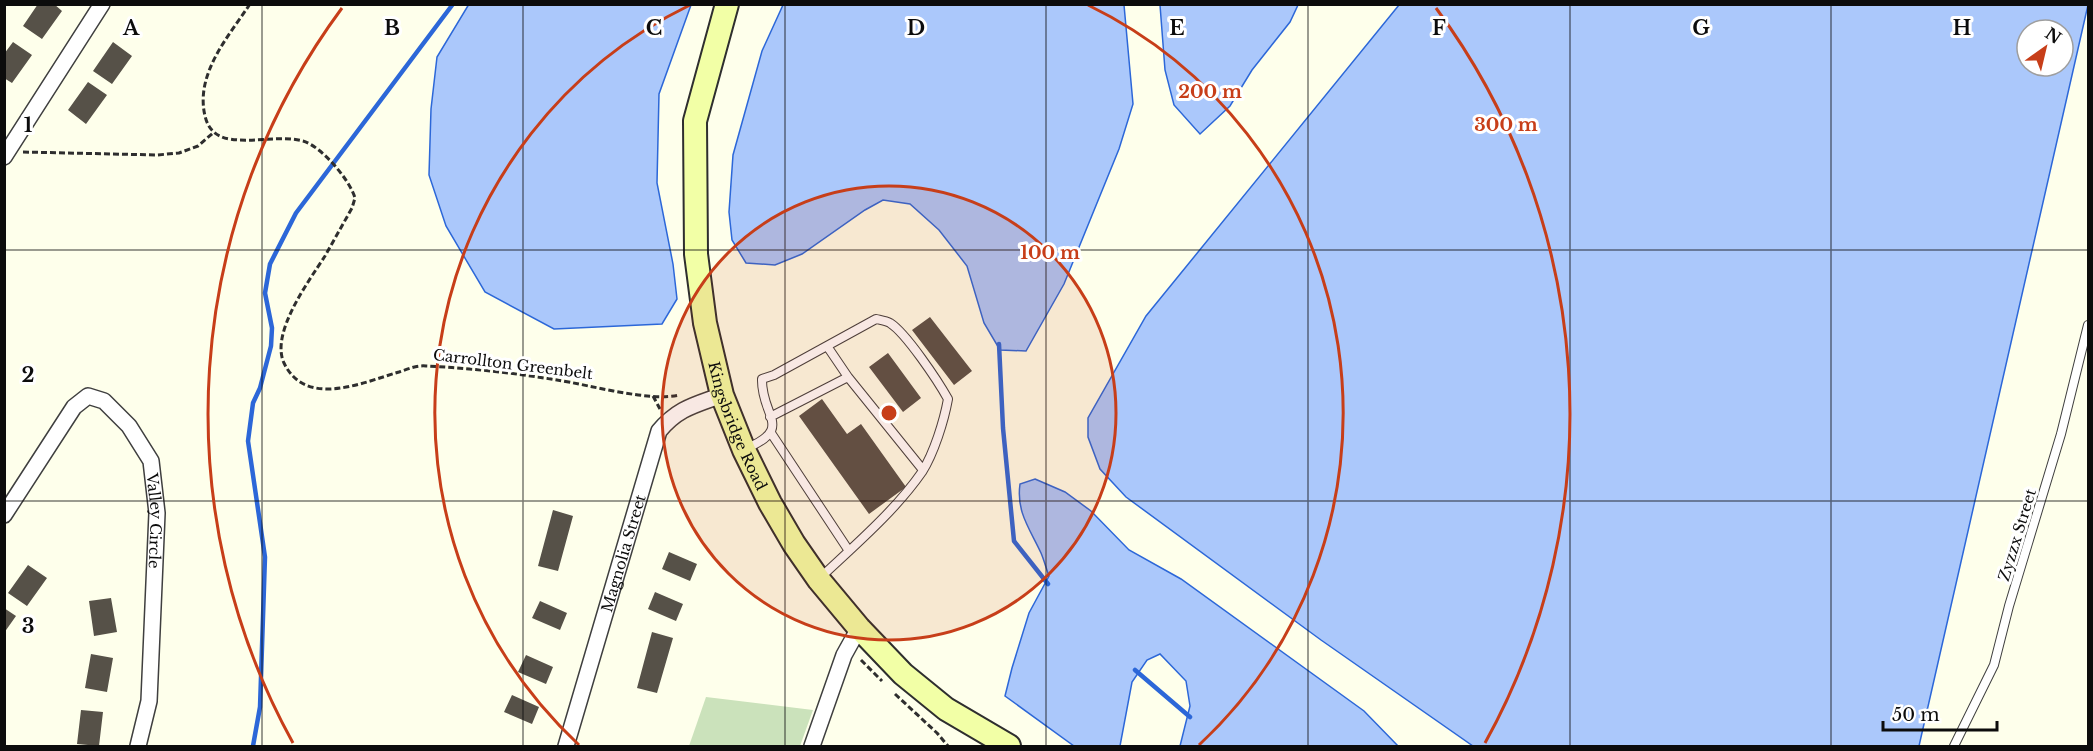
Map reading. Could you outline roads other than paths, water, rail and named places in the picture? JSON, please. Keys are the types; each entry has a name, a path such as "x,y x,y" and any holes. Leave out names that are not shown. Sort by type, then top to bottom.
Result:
{"street":[{"path":"4,157 102,4"},
{"name":"Kingsbridge Road","path":"727,4 695,121 696,254 705,323 722,395 744,450 770,503 819,580 859,628 903,674 946,709 1009,747"},
{"name":"Magnolia Street","path":"566,747 659,431 669,418 680,410 722,395"},
{"name":"Valley Circle","path":"4,515 74,407 88,396 105,401 129,426 151,461 157,513 149,701 138,747"},
{"path":"812,747 844,656 859,628"}],"lane":[{"path":"819,580 878,522 923,471 945,416 948,399 923,363 889,322 876,319 774,375 762,379 771,433 849,550"},
{"name":"Zyzzx Street","path":"1954,747 1994,665 2009,606 2061,434 2088,325"},
{"path":"827,346 848,377 923,471"},
{"path":"770,417 848,377"},
{"path":"744,450 765,440 771,433"}],"water":[{"path":"469,4 691,5 659,94 657,183 673,264 677,299 662,324 554,329 485,292 446,226 429,175 431,109 437,57"},
{"path":"1160,4 1298,5 1290,22 1252,70 1230,106 1200,134 1174,105 1165,70"},
{"path":"783,5 1124,5 1133,104 1119,149 1064,284 1026,351 1000,350 984,323 967,266 939,230 910,204 883,200 802,254 775,265 746,263 732,240 729,212 733,155 762,51"},
{"path":"1399,5 2088,5 2075,62 2075,18 2015,18 2015,78 2071,78 1919,746 1473,746 1321,640 1126,497 1100,469 1088,437 1088,418 1146,316"},
{"path":"1035,479 1065,492 1091,511 1129,550 1181,579 1364,711 1398,746 1180,746 1190,706 1186,681 1160,654 1147,660 1132,682 1120,746 1074,746 1005,696 1029,613 1049,576 1020,503 1020,484"}],"waterway":[{"path":"253,746 260,707 265,557 248,441 253,403 260,388 271,346 272,328 265,293 270,264 296,213 453,4"},
{"path":"999,344 1003,428 1014,541 1048,584"},
{"path":"1135,670 1190,717"}]}
